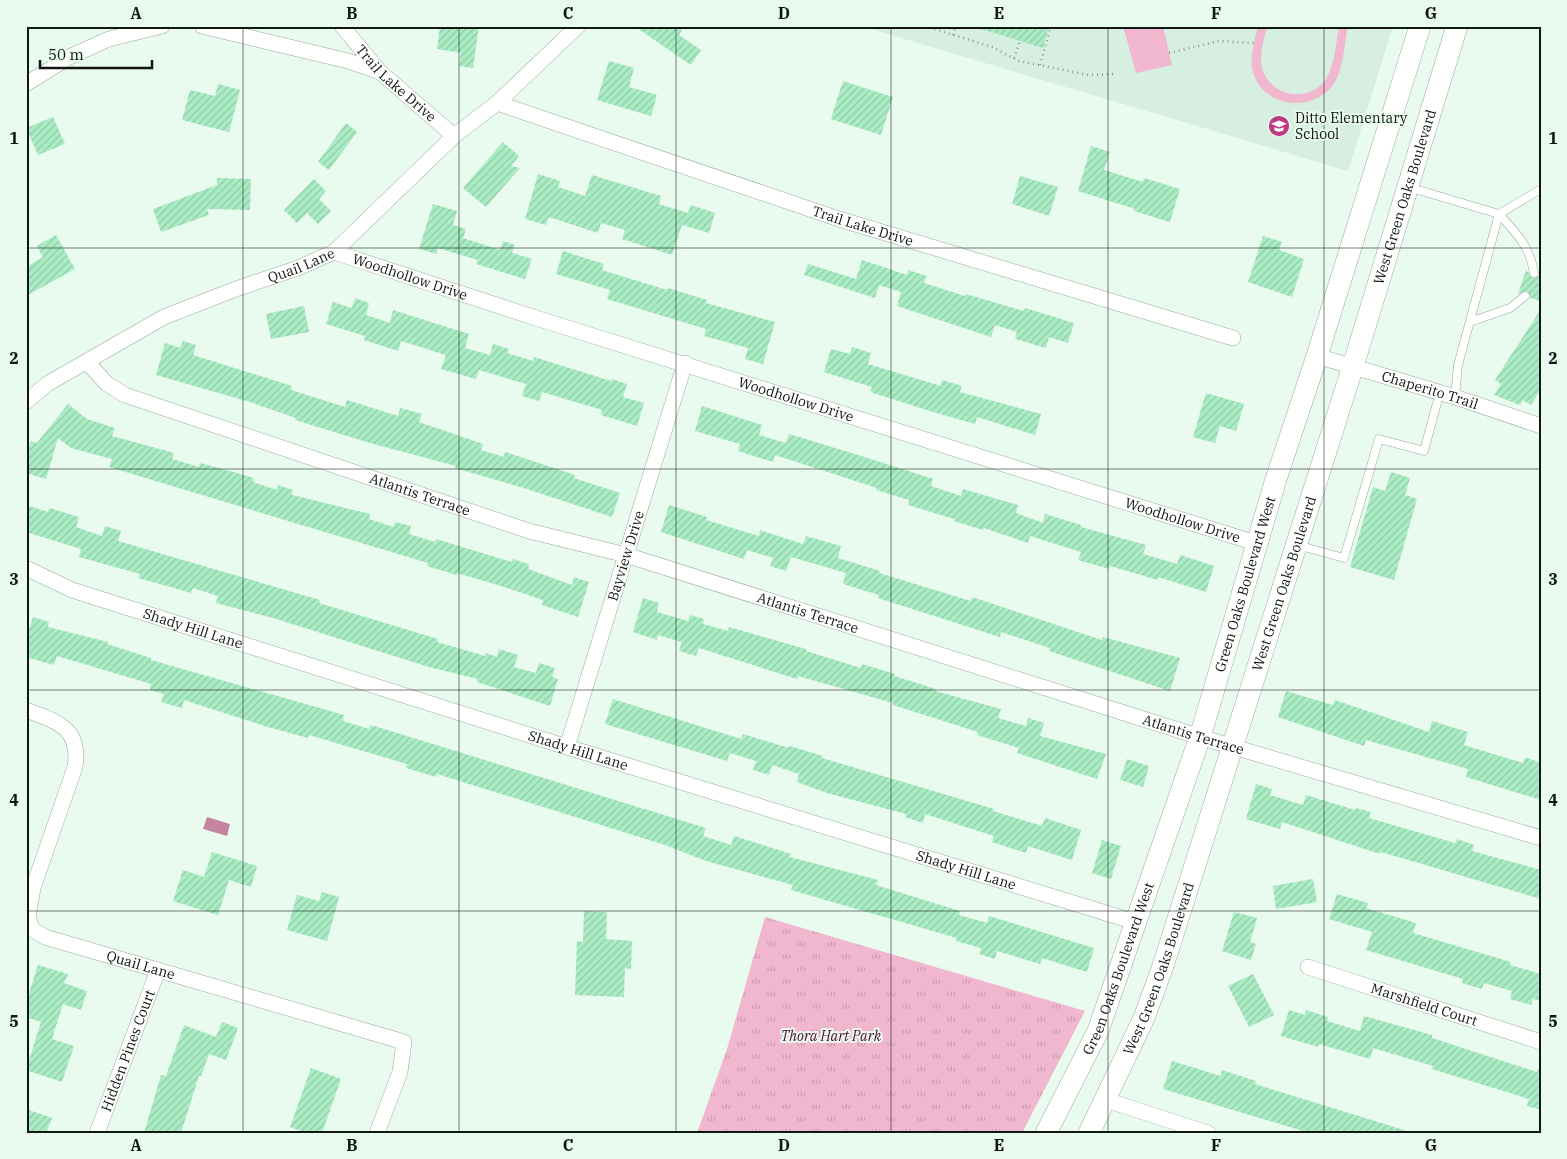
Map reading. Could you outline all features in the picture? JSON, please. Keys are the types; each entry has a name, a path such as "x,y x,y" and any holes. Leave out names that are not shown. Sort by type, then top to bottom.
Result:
{"main road":[{"name":"Green Oaks Boulevard West","path":"1046,1133 1098,1031 1200,737 1276,479 1317,356 1420,26"},
{"name":"West Green Oaks Boulevard","path":"1089,1133 1147,1009 1175,929 1457,26"}],"street":[{"path":"26,84 71,56 109,39 162,26"},
{"path":"202,26 348,61 380,72"},
{"name":"Trail Lake Drive","path":"342,26 380,72 454,136"},
{"name":"Quail Lane","path":"26,402 47,384 164,317 236,289 298,268 334,252 454,136 497,103 578,26"},
{"name":"Trail Lake Drive","path":"497,103 839,219 1233,338"},
{"name":"Woodhollow Drive","path":"334,252 536,318 685,363 1258,544"},
{"name":"Chaperito Trail","path":"1317,356 1440,392 1541,426"},
{"name":"Atlantis Terrace","path":"87,362 107,384 125,395 529,531 626,555 1232,747 1541,838"},
{"name":"Bayview Drive","path":"567,748 685,363"},
{"name":"Shady Hill Lane","path":"26,568 72,590 567,748 1135,922"},
{"name":"Quail Lane","path":"26,710 60,725 74,738 77,751 74,767 33,888 28,916 32,929 45,937 404,1042 400,1072 377,1133"},
{"name":"Marshfield Court","path":"1308,967 1541,1042"},
{"name":"Hidden Pines Court","path":"97,1133 158,970"},
{"path":"1106,1100 1208,1133"}],"lane":[{"path":"1407,186 1499,214 1516,233 1532,256 1534,272"},
{"path":"1455,397 1458,365 1499,214 1541,189"},
{"path":"1470,322 1510,308 1525,296"},
{"path":"1295,545 1344,558 1379,439 1424,451 1440,392"}],"path":[{"path":"925,26 992,47 1014,58 1040,65 1088,75 1115,74"},
{"path":"953,35 956,26"},
{"path":"1040,65 1052,26"},
{"path":"1014,58 1020,41"},
{"path":"1169,53 1219,42 1255,43"}],"shaded area":[{"name":"Ditto Elementary School","path":"861,26 1393,26 1348,171"},
{"path":"207,817 230,824 227,836 203,829"}],"green space":[{"path":"1123,26 1163,26 1172,65 1136,73"},
{"path":"1258,26 1267,26 1261,58 1266,78 1281,91 1300,94 1310,92 1319,87 1326,79 1333,60 1339,26 1348,26 1338,76 1326,93 1302,103 1276,99 1265,92 1257,81 1252,68 1252,52"},
{"name":"Thora Hart Park","path":"765,917 1085,1011 1022,1133 697,1133 727,1049"}],"building":[{"path":"440,26 479,26 473,68 459,66 461,53 437,49"},
{"path":"634,26 684,26 679,35 701,50 691,65"},
{"path":"982,26 1049,26 1043,48 981,29"},
{"path":"609,61 634,68 629,87 657,95 651,116 597,100"},
{"path":"843,81 893,97 881,135 831,119"},
{"path":"218,84 240,90 229,132 182,120 190,90 215,96"},
{"path":"53,117 65,144 38,155 26,128"},
{"path":"346,123 357,132 329,170 318,162"},
{"path":"503,142 519,156 511,166 520,168 486,207 463,188"},
{"path":"1091,146 1110,152 1104,170 1143,182 1144,178 1180,189 1170,222 1078,191"},
{"path":"538,174 560,181 558,187 585,196 592,175 661,196 659,204 688,213 691,205 715,213 709,233 682,225 672,255 622,239 625,230 601,223 598,233 549,217 546,225 525,219"},
{"path":"1020,176 1058,187 1049,216 1012,204"},
{"path":"217,178 251,179 250,210 207,209 209,215 161,232 153,209 217,185"},
{"path":"314,179 326,191 319,199 331,211 318,224 307,213 297,223 284,210"},
{"path":"433,204 457,211 453,225 466,229 463,238 500,250 503,241 515,245 512,253 532,259 525,279 476,264 478,260 438,248 436,254 419,249"},
{"path":"56,235 75,269 26,296 26,267 43,257 37,246"},
{"path":"1263,236 1282,242 1279,250 1304,259 1292,297 1248,282"},
{"path":"563,251 604,264 602,270 667,290 668,288 707,300 706,303 775,322 763,364 745,359 748,348 704,336 706,329 607,299 610,290 556,274"},
{"path":"862,260 907,275 908,270 927,276 924,283 965,296 966,294 1024,311 1025,308 1074,323 1068,343 1049,337 1046,348 1015,339 1017,332 995,325 991,337 897,306 901,292 879,285 875,298 804,275 808,264 856,279"},
{"path":"1526,270 1533,278 1541,275 1541,301 1530,298 1527,291 1518,294"},
{"path":"355,298 369,303 366,315 390,323 393,310 469,334 465,348 490,355 493,344 509,349 507,353 533,361 534,357 611,381 612,379 627,384 623,397 644,403 637,426 601,415 602,410 542,392 539,401 522,396 526,384 479,370 476,379 441,369 446,355 401,341 398,351 364,340 365,336 326,324 333,302 352,308"},
{"path":"304,306 309,332 271,339 266,314"},
{"path":"1541,309 1541,389 1531,405 1523,400 1520,405 1494,395 1501,384 1495,380"},
{"path":"183,341 196,345 193,355 292,386 291,390 345,407 347,400 398,416 400,408 422,414 419,422 483,444 481,450 504,457 505,452 575,475 574,478 620,493 612,517 455,468 456,466 370,443 295,420 296,418 250,402 156,375 165,343 180,348"},
{"path":"852,347 871,353 868,364 941,386 942,380 962,386 960,392 1041,414 1035,435 977,417 975,424 933,412 870,392 872,387 824,372 831,349 850,354"},
{"path":"1206,393 1244,404 1236,431 1220,426 1215,443 1193,437"},
{"path":"68,404 87,419 115,428 112,436 174,453 172,459 199,467 200,463 254,478 253,482 277,490 278,485 293,490 292,495 370,514 369,519 394,527 395,522 411,526 409,534 435,542 436,539 512,562 513,559 529,564 528,569 572,585 574,577 589,582 578,617 542,605 543,600 504,587 427,566 428,563 109,467 112,459 71,448 58,438 46,479 26,473 26,455 31,441 37,443"},
{"path":"702,406 762,425 759,435 786,443 789,434 933,479 931,486 961,496 963,489 1018,505 1016,513 1043,523 1045,514 1081,525 1081,527 1146,545 1143,554 1177,564 1180,555 1214,566 1206,592 1158,577 1158,580 1110,566 1109,569 1078,560 1081,552 1030,536 1028,543 984,528 983,530 954,521 954,519 908,505 909,500 876,490 877,488 775,455 773,462 738,451 740,444 695,431"},
{"path":"1391,472 1410,478 1405,495 1417,499 1394,580 1350,567 1373,487 1385,491"},
{"path":"26,505 48,512 49,508 79,517 76,527 102,536 105,526 121,531 118,541 320,600 319,603 438,639 437,642 485,656 486,653 497,657 499,649 518,655 514,667 536,673 539,663 555,668 552,677 558,679 550,706 477,682 478,679 429,667 273,618 216,603 218,596 193,588 191,593 138,578 140,574 79,557 81,549 26,532"},
{"path":"669,505 707,517 706,520 759,536 760,530 803,544 806,536 841,546 838,558 880,571 879,573 971,601 972,597 1102,640 1103,637 1180,658 1170,691 1049,651 1050,648 1001,632 1000,637 878,598 879,595 843,584 846,573 791,557 786,571 770,566 773,558 747,550 744,559 661,532"},
{"path":"643,598 659,603 657,612 688,621 690,615 704,619 703,624 728,631 729,627 806,649 806,651 861,668 862,664 895,674 894,676 936,689 935,691 1001,709 998,718 1026,726 1028,718 1044,723 1040,736 1106,754 1097,779 1017,753 1019,748 977,735 978,732 893,705 893,703 798,676 797,679 699,648 696,656 679,651 682,642 658,635 657,640 633,632"},
{"path":"33,617 49,622 48,627 108,642 107,644 151,658 151,660 344,715 343,721 369,729 371,725 706,828 703,836 731,845 734,836 791,854 790,857 878,880 876,885 960,911 959,915 987,923 989,916 1094,948 1087,972 1042,958 1040,964 997,951 995,959 979,954 981,948 956,941 957,938 791,890 793,885 706,861 665,845 437,774 436,777 406,768 407,764 309,735 308,738 268,727 184,700 182,708 161,702 164,694 150,690 151,684 57,656 54,665 26,657 26,640"},
{"path":"1286,691 1333,705 1335,700 1429,732 1432,721 1468,732 1464,745 1523,763 1525,757 1541,763 1541,800 1466,777 1468,769 1366,740 1364,746 1278,717"},
{"path":"613,699 741,739 743,734 789,748 790,746 823,756 822,758 994,809 993,811 1042,826 1045,818 1081,830 1072,860 1028,846 1026,853 992,842 994,836 925,814 923,823 905,817 906,814 827,793 797,782 799,774 772,765 769,775 753,770 756,761 730,753 727,761 605,724"},
{"path":"1127,759 1149,766 1143,787 1120,780"},
{"path":"1256,784 1272,789 1270,795 1303,805 1306,795 1355,810 1356,808 1371,812 1369,818 1455,843 1457,839 1474,845 1472,851 1541,870 1541,899 1381,852 1380,854 1282,822 1280,829 1246,819"},
{"path":"1102,840 1121,846 1111,879 1092,873"},
{"path":"212,852 257,866 251,887 229,880 218,915 173,901 183,870 204,877"},
{"path":"1313,879 1317,902 1276,909 1273,886"},
{"path":"322,892 339,897 327,941 287,930 297,895 319,901"},
{"path":"1337,894 1368,903 1366,908 1416,923 1413,933 1511,962 1510,965 1541,974 1541,1001 1533,999 1531,1005 1510,999 1512,991 1484,983 1482,989 1462,983 1463,979 1366,950 1372,932 1329,919"},
{"path":"584,911 607,912 606,939 632,941 631,969 625,968 624,997 575,995 577,941 583,942"},
{"path":"1234,912 1257,918 1250,942 1256,944 1251,960 1222,951"},
{"path":"38,965 68,974 64,983 87,991 81,1010 63,1004 52,1039 74,1046 62,1082 26,1070 41,1022 26,1017 26,1003"},
{"path":"1253,974 1274,1015 1249,1027 1228,986"},
{"path":"1289,1010 1305,1015 1306,1010 1328,1017 1327,1021 1360,1031 1364,1016 1432,1035 1432,1038 1537,1072 1538,1069 1541,1070 1541,1110 1527,1106 1529,1099 1432,1069 1433,1066 1373,1048 1370,1059 1319,1044 1318,1047 1281,1036"},
{"path":"222,1022 238,1028 226,1060 209,1054 201,1076 199,1076 181,1133 144,1133 161,1075 166,1076 184,1025 216,1037"},
{"path":"1172,1061 1221,1076 1222,1070 1256,1081 1255,1084 1404,1130 1404,1133 1310,1133 1163,1089"},
{"path":"311,1068 341,1079 322,1133 307,1133 290,1127"},
{"path":"26,1109 52,1118 46,1133 26,1133"}],"place":[{"name":"Ditto Elementary School","path":"1279,126"}]}
